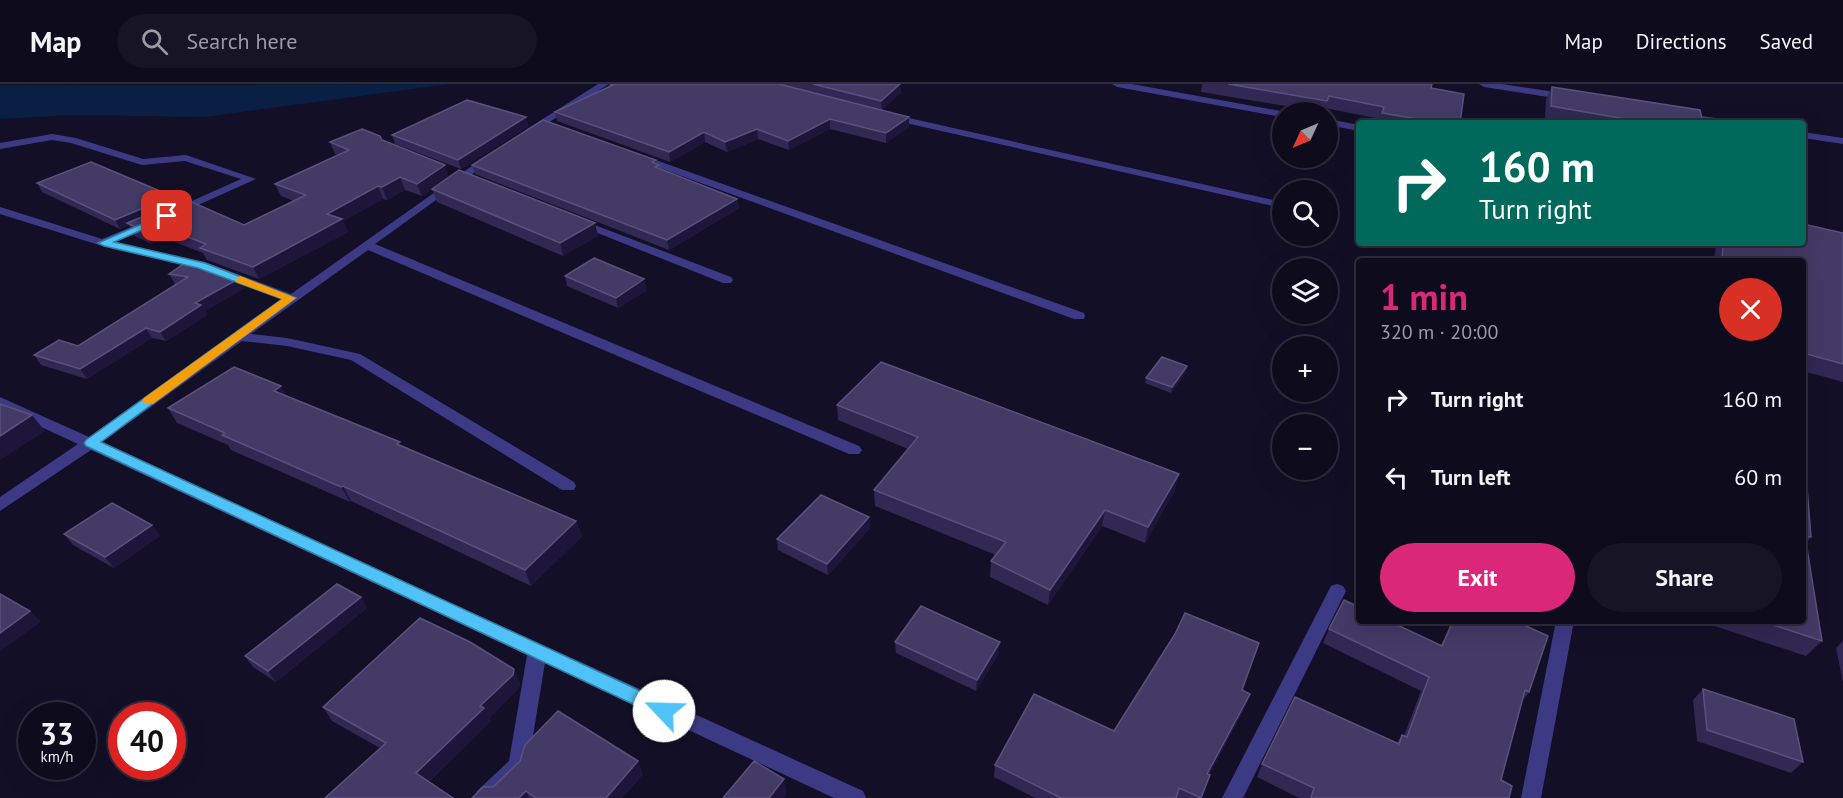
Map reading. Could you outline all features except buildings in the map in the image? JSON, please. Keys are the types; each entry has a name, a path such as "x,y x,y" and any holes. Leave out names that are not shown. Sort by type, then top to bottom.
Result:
{"street":[{"path":"516,140 548,124 604,84"},
{"path":"1116,84 1272,112"},
{"path":"1484,84 1577,99"},
{"path":"1670,114 1709,120"},
{"path":"883,115 1272,203"},
{"path":"1338,124 1356,127"},
{"path":"1806,135 1843,141"},
{"path":"0,146 52,137 72,140 142,162 186,158 251,179 104,243"},
{"path":"0,505 91,443 497,152"},
{"path":"632,154 1079,316"},
{"path":"0,210 104,243 201,265 291,298"},
{"path":"572,219 727,280"},
{"path":"367,245 854,450"},
{"path":"239,337 287,342 355,357 568,486"},
{"path":"0,402 833,793 856,798"},
{"path":"1232,798 1337,591"},
{"path":"1531,798 1564,624"},
{"path":"484,798 518,766 537,653"}],"water":[{"path":"450,84 204,117 73,115 0,119 0,85"}],"slow traffic":[{"path":"149,401 291,298 240,280"}],"route":[{"path":"167,216 104,243 201,265 291,298 91,443 664,711"}]}
